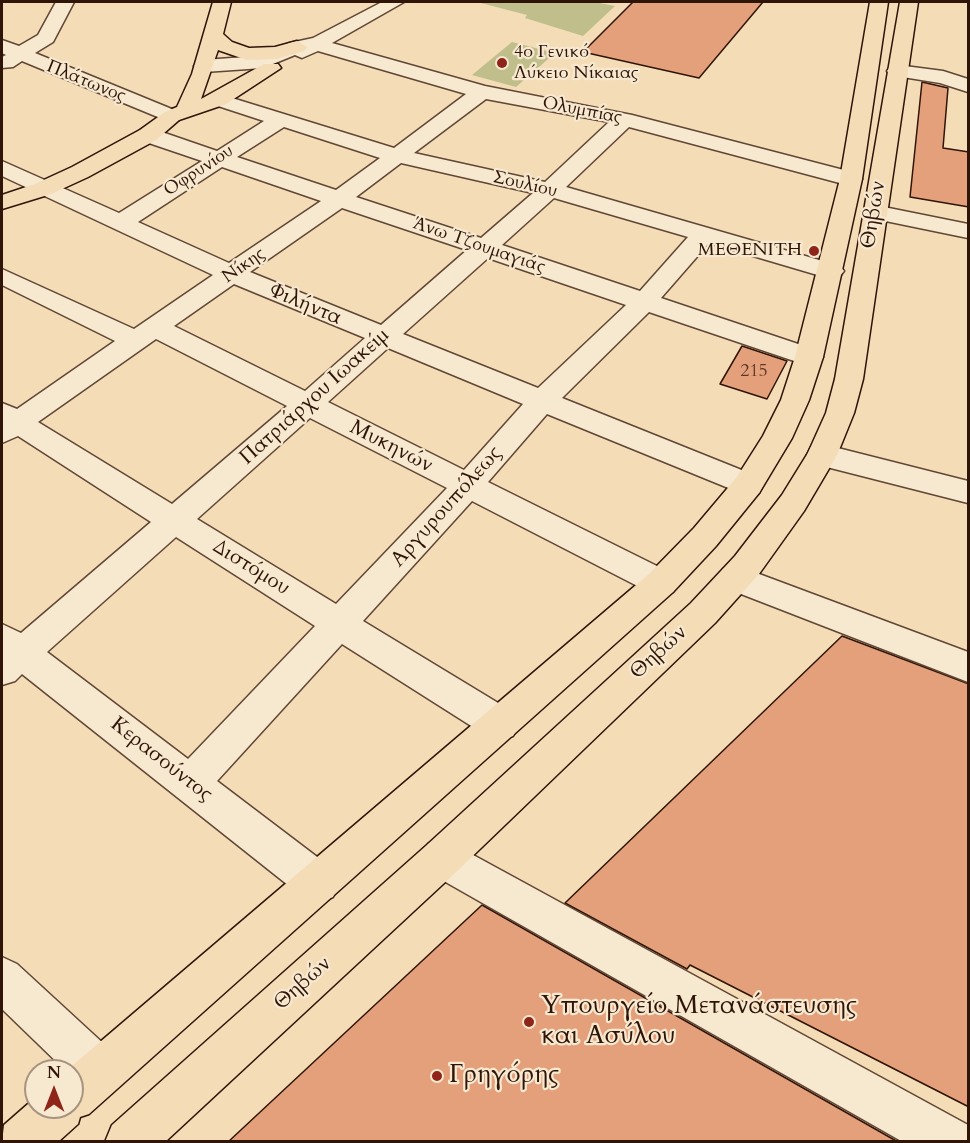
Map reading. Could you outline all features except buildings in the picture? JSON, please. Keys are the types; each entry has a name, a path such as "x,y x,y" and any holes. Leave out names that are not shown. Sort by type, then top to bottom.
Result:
{"main road":[{"path":"178,114 203,70 222,2"},
{"name":"Θηβών","path":"87,1085 661,583 705,537 748,484 777,438 795,400 809,357 851,179 879,2"},
{"name":"Θηβών","path":"129,1142 442,858 703,613 735,578 793,503 822,455 840,413 849,379 909,2"},
{"path":"213,36 225,46 247,54 276,53 305,46"},
{"path":"2,202 43,189 148,135 178,114 219,100 271,68"},
{"path":"21,1142 47,1119"}],"street":[{"path":"2,66 21,56 45,38 65,2"},
{"path":"203,70 263,62 305,46 394,2"},
{"name":"Πλάτωνος","path":"2,46 21,56 178,114"},
{"path":"203,70 258,72 271,68 305,46"},
{"name":"Ολυμπίας","path":"305,46 482,92 625,119 851,179"},
{"path":"898,67 969,68"},
{"path":"898,67 943,77 969,86"},
{"name":"Νίκης","path":"6,423 232,274 339,199 482,92"},
{"name":"Σουλίου","path":"219,100 398,156 550,190 831,271"},
{"name":"Πατριάρχου Ιωακείμ","path":"8,654 176,520 550,190 625,119"},
{"name":"Οφρυνίου","path":"119,224 280,120"},
{"name":"Άνω Τζουμαγιάς","path":"148,135 809,357"},
{"name":"Φιλήντα","path":"2,168 43,189 232,274 382,337 544,399 748,484"},
{"path":"874,212 969,231"},
{"name":"Αργυρουπόλεως","path":"192,783 468,485 544,399 644,303 705,233"},
{"name":"Μυκηνών","path":"2,276 145,333 308,405 661,583"},
{"name":"Διστόμου","path":"6,423 176,520 500,724"},
{"path":"822,455 969,492"},
{"path":"735,578 969,667"},
{"name":"Κερασούντος","path":"8,654 192,783 318,884"},
{"path":"442,858 951,1142"},
{"path":"2,980 87,1085"}],"shaded area":[{"path":"477,2 594,2 615,6 583,36 525,18 527,15"},
{"path":"512,42 555,53 516,87 472,75"}],"place":[{"name":"4ο Γενικό Λύκειο Νίκαιας","path":"502,63"},
{"name":"ΜΕΘΕΝΙΤΗ","path":"814,251"},
{"name":"Υπουργείο Μετανάστευσης και Ασύλου","path":"529,1022"},
{"name":"Γρηγόρης","path":"437,1076"}]}
